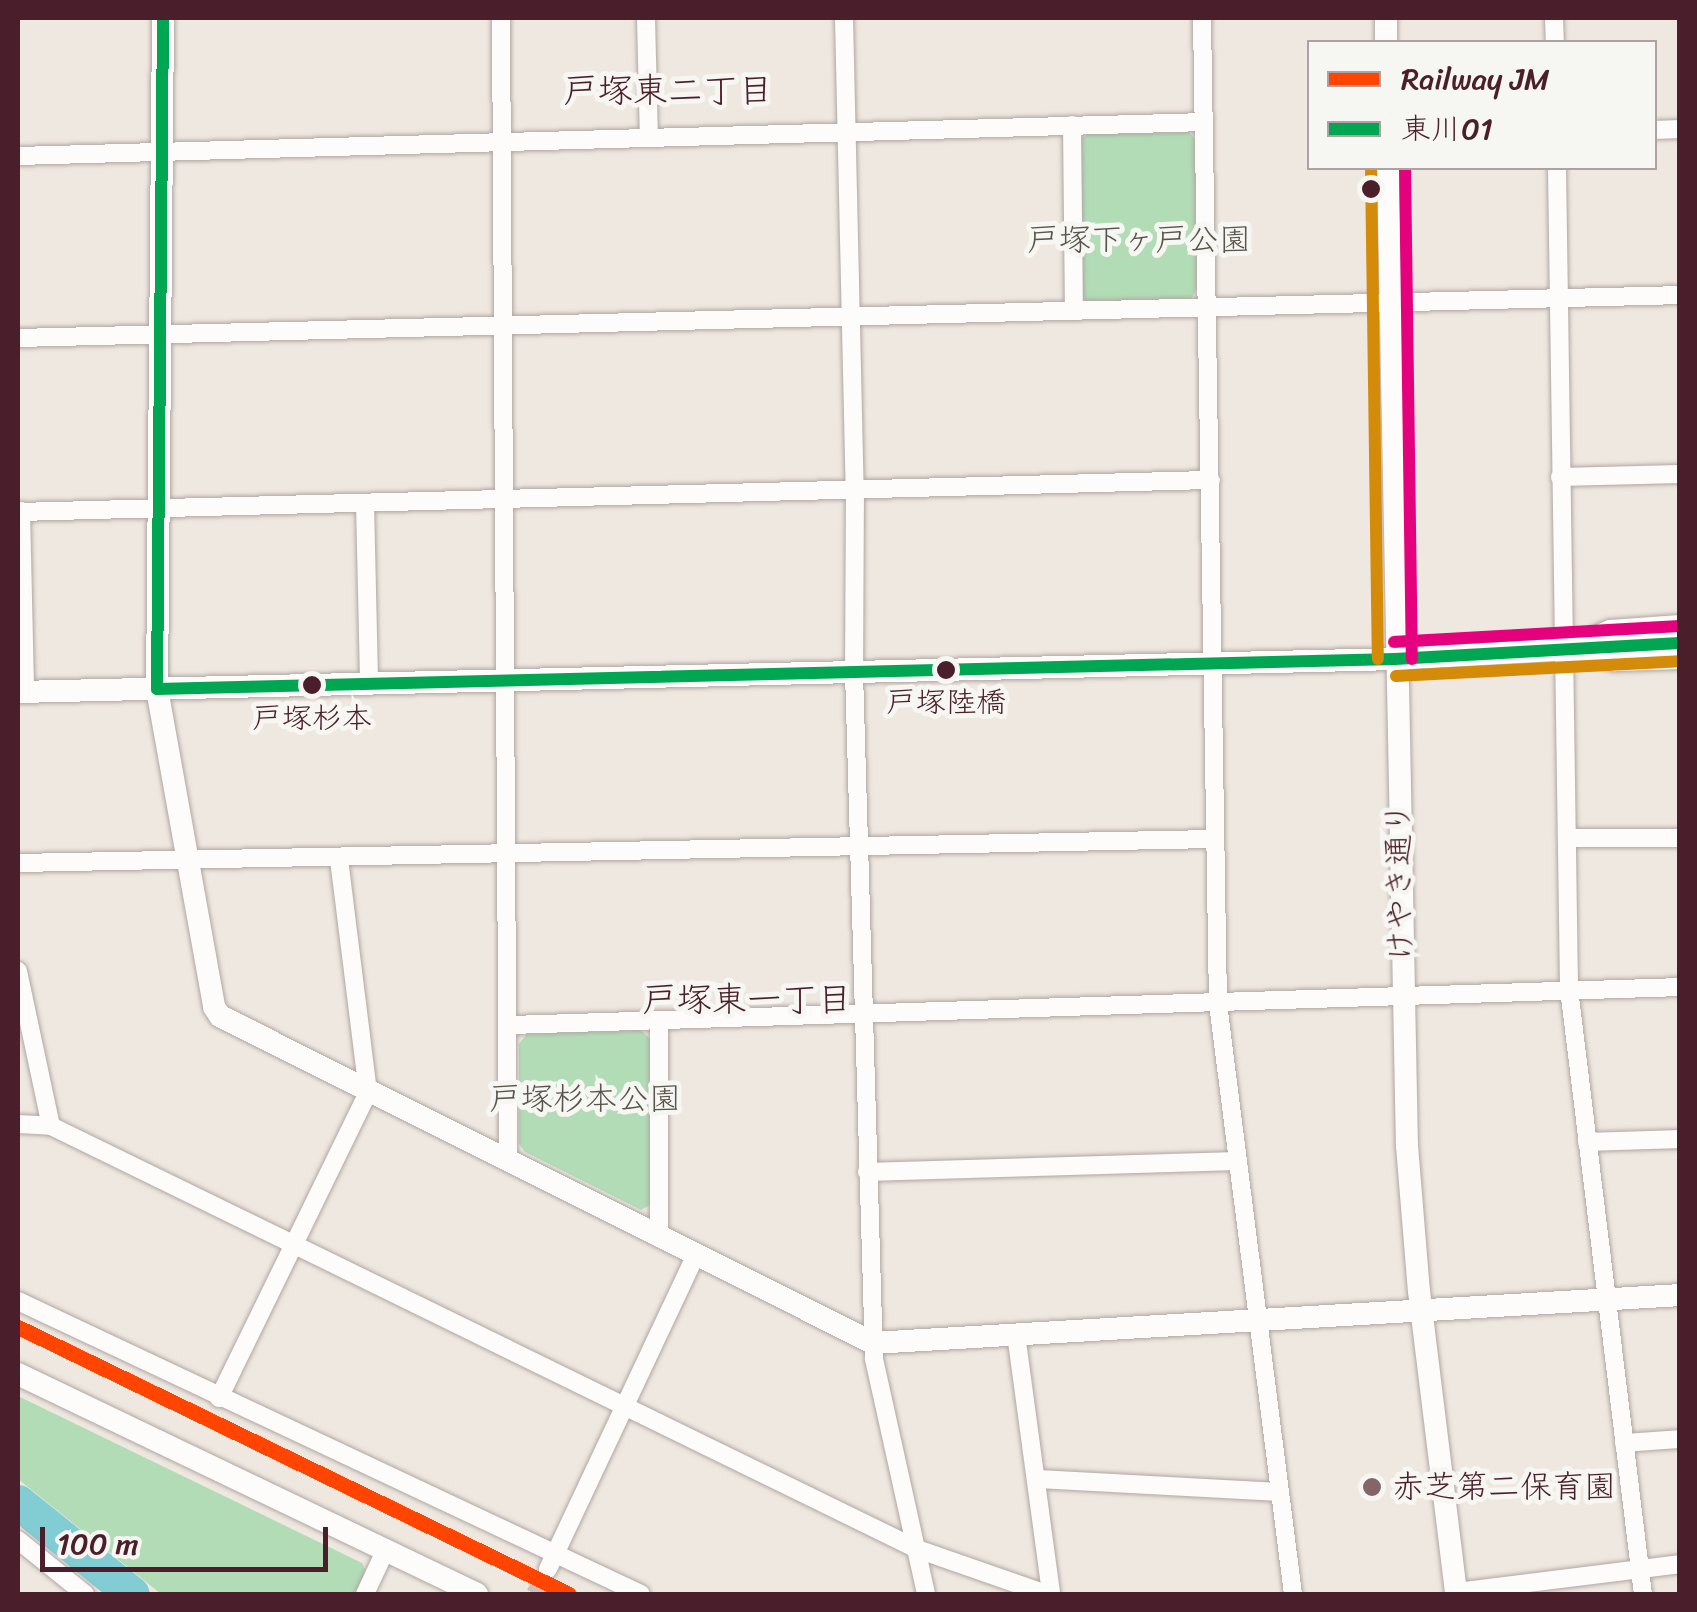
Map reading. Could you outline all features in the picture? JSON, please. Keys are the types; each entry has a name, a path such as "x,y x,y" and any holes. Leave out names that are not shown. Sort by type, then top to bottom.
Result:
{"street":[{"path":"163,18 156,689 214,1007 220,1016 873,1343 1680,1295"},
{"path":"502,18 508,1160"},
{"path":"646,18 649,137"},
{"path":"844,18 855,486 854,672 873,1343 926,1594"},
{"path":"1202,18 1218,1004 1293,1594"},
{"path":"18,156 1204,122"},
{"path":"1072,125 1074,309"},
{"name":"けやき通り","path":"1388,170 1395,659 1410,1204 1456,1593"},
{"path":"1557,170 1570,989 1643,1594"},
{"path":"18,338 1680,295"},
{"path":"1560,477 1680,474"},
{"path":"1211,480 855,486 505,500 19,512 21,692 1395,659 1680,642"},
{"path":"364,503 369,684"},
{"path":"1563,650 1610,628 1680,624"},
{"path":"1563,650 1614,662 1680,660"},
{"path":"1568,838 1680,838"},
{"path":"18,863 1213,839"},
{"path":"220,1398 368,1092 339,858"},
{"path":"18,971 51,1126"},
{"path":"510,1026 1680,987"},
{"path":"659,1022 659,1238"},
{"path":"18,1124 51,1126 917,1549 1049,1594 1038,1479 1016,1334"},
{"path":"1587,1142 1680,1139"},
{"path":"867,1172 1237,1162"},
{"path":"552,1561 696,1256"},
{"path":"18,1300 552,1561 641,1594"},
{"path":"18,1374 477,1594"},
{"path":"1624,1443 1680,1440"},
{"path":"1038,1479 1280,1492"},
{"path":"18,1540 85,1594"},
{"path":"364,1594 386,1549"},
{"path":"1456,1593 1680,1564"}],"green space":[{"name":"戸塚下ヶ戸公園","path":"1189,132 1198,142 1198,286 1191,300 1090,303 1080,296 1076,143 1088,134"},
{"name":"戸塚杉本公園","path":"641,1030 652,1041 655,1202 641,1210 525,1152 519,1144 519,1044 527,1034"},
{"path":"18,1396 362,1563 367,1573 356,1594 161,1594 18,1479"}],"waterway":[{"path":"18,1502 132,1594"}],"tunnel":[{"path":"535,1594 548,1569"}],"rail line":[{"name":"JM","path":"18,1327 569,1594"}],"transit line":[{"name":"東川01","path":"157,689 163,18"},
{"path":"1371,170 1378,659"},
{"path":"1405,170 1412,659"},
{"path":"1394,642 1679,626"},
{"name":"東川01","path":"157,689 1395,659 1680,643"},
{"path":"1396,676 1680,661"}],"place":[{"name":"戸塚陸橋","path":"946,670"},
{"name":"戸塚杉本","path":"312,685"},
{"name":"赤芝第二保育園","path":"1372,1487"}],"district":[{"name":"戸塚東二丁目","path":"668,90"},
{"name":"戸塚東一丁目","path":"747,999"}]}
